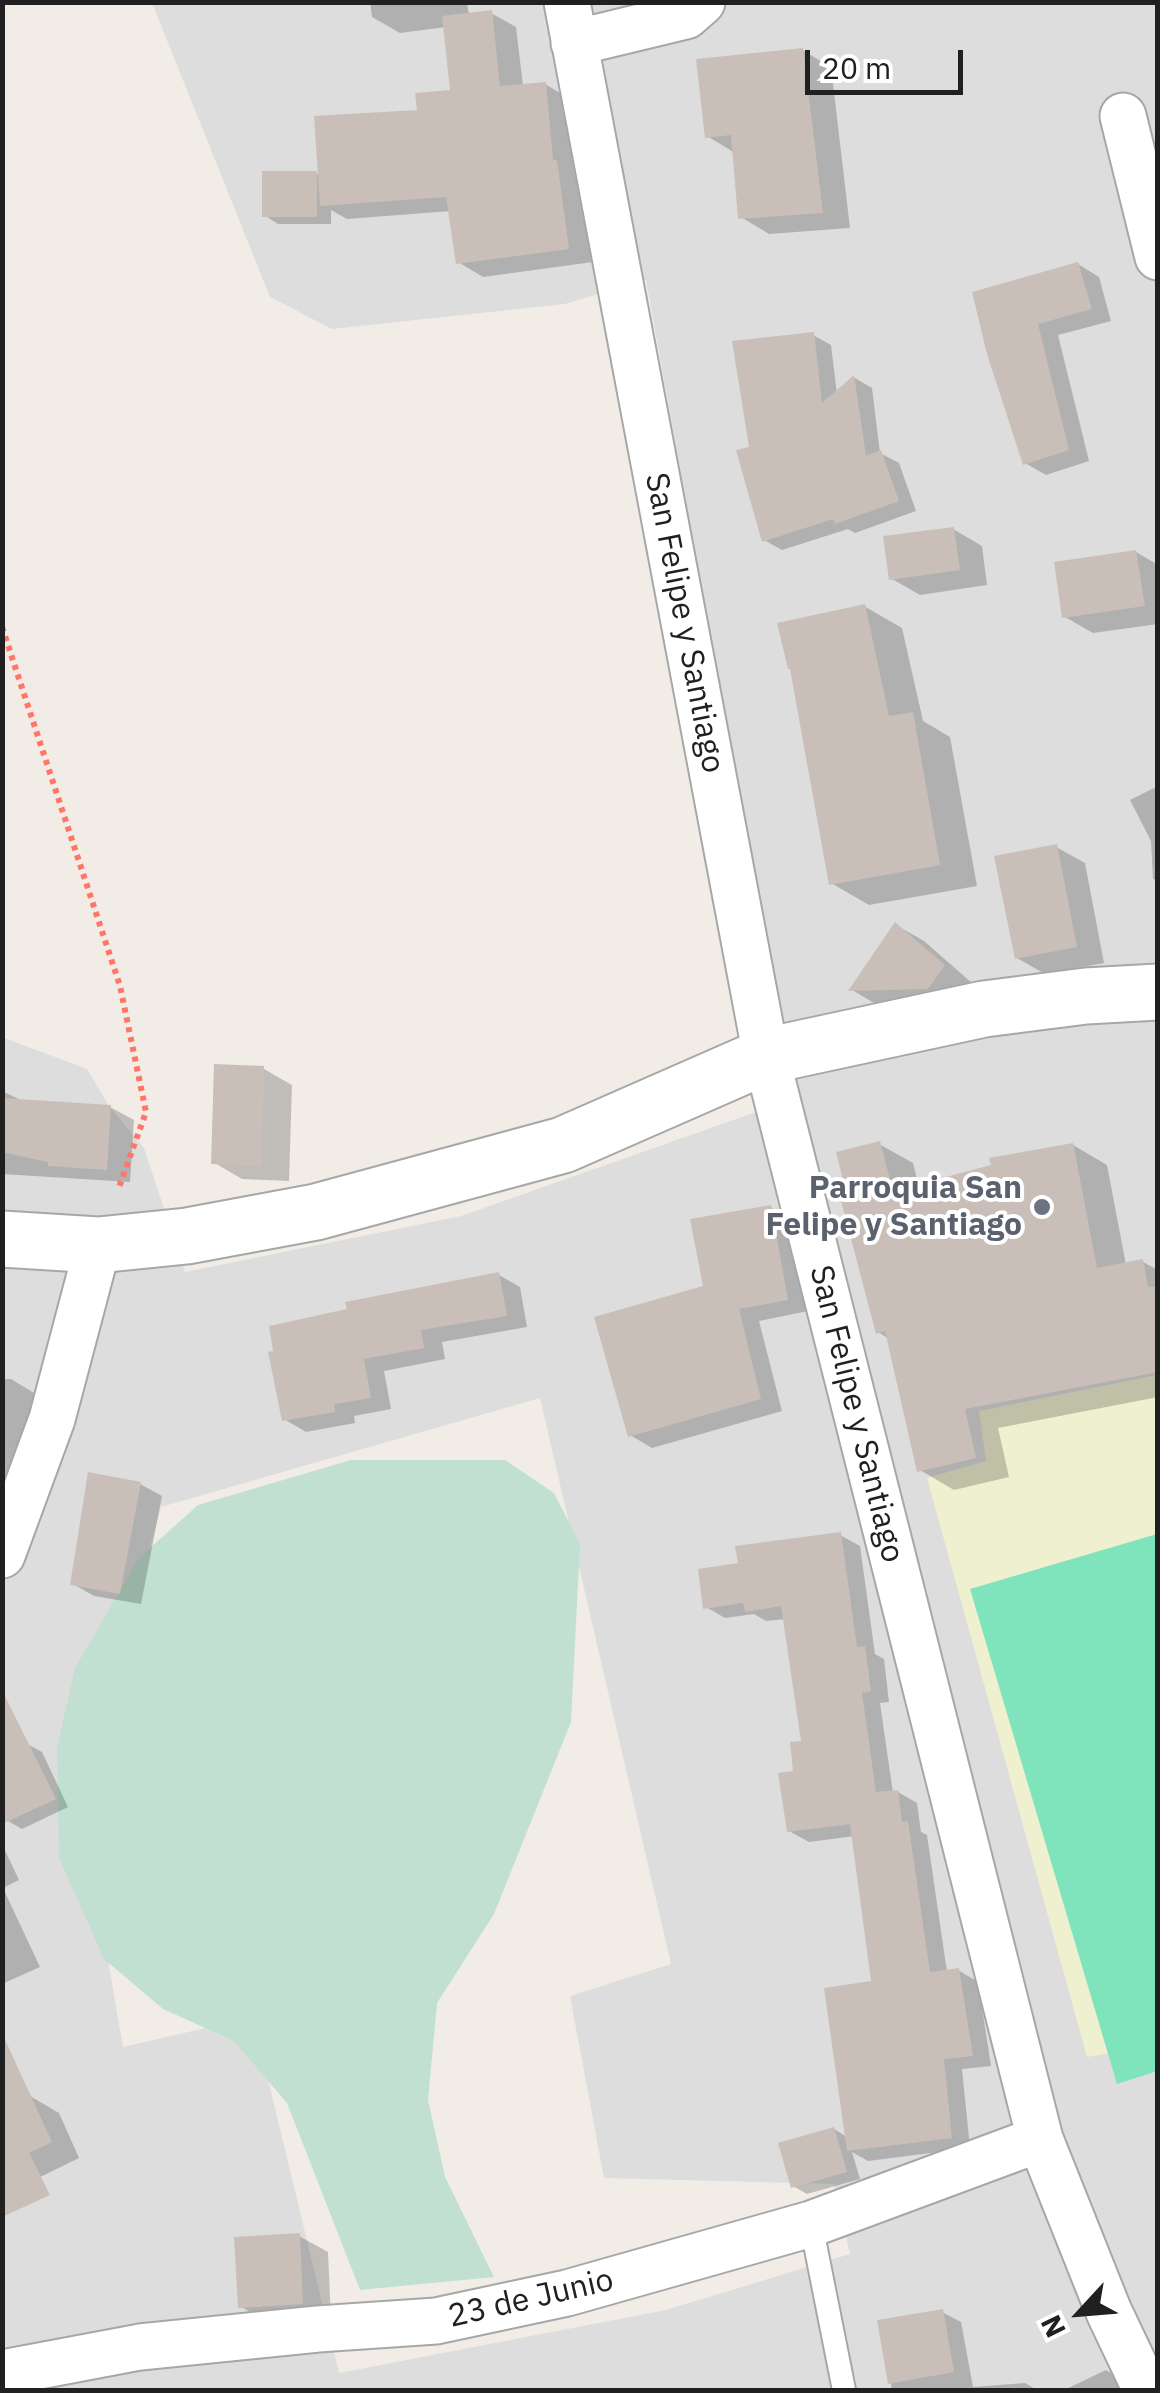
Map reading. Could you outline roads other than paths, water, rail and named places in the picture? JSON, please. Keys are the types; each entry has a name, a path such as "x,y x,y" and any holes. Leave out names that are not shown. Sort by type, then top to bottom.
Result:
{"street":[{"path":"570,23 686,16 702,2"},
{"name":"San Felipe y Santiago","path":"570,23 766,1056 1040,2139 1109,2312 1146,2390"},
{"path":"1123,116 1158,257"},
{"path":"2,1239 98,1245 187,1236 279,1219 431,1183 563,1145 766,1056 984,1009 1086,996 1158,992"},
{"path":"2,1556 52,1419 98,1245"},
{"name":"23 de Junio","path":"2,2373 140,2348 436,2321 567,2293 811,2224 1040,2139"}],"lane":[{"path":"811,2224 844,2390"}],"place":[{"name":"Parroquia San Felipe y Santiago","path":"1042,1207"}]}
